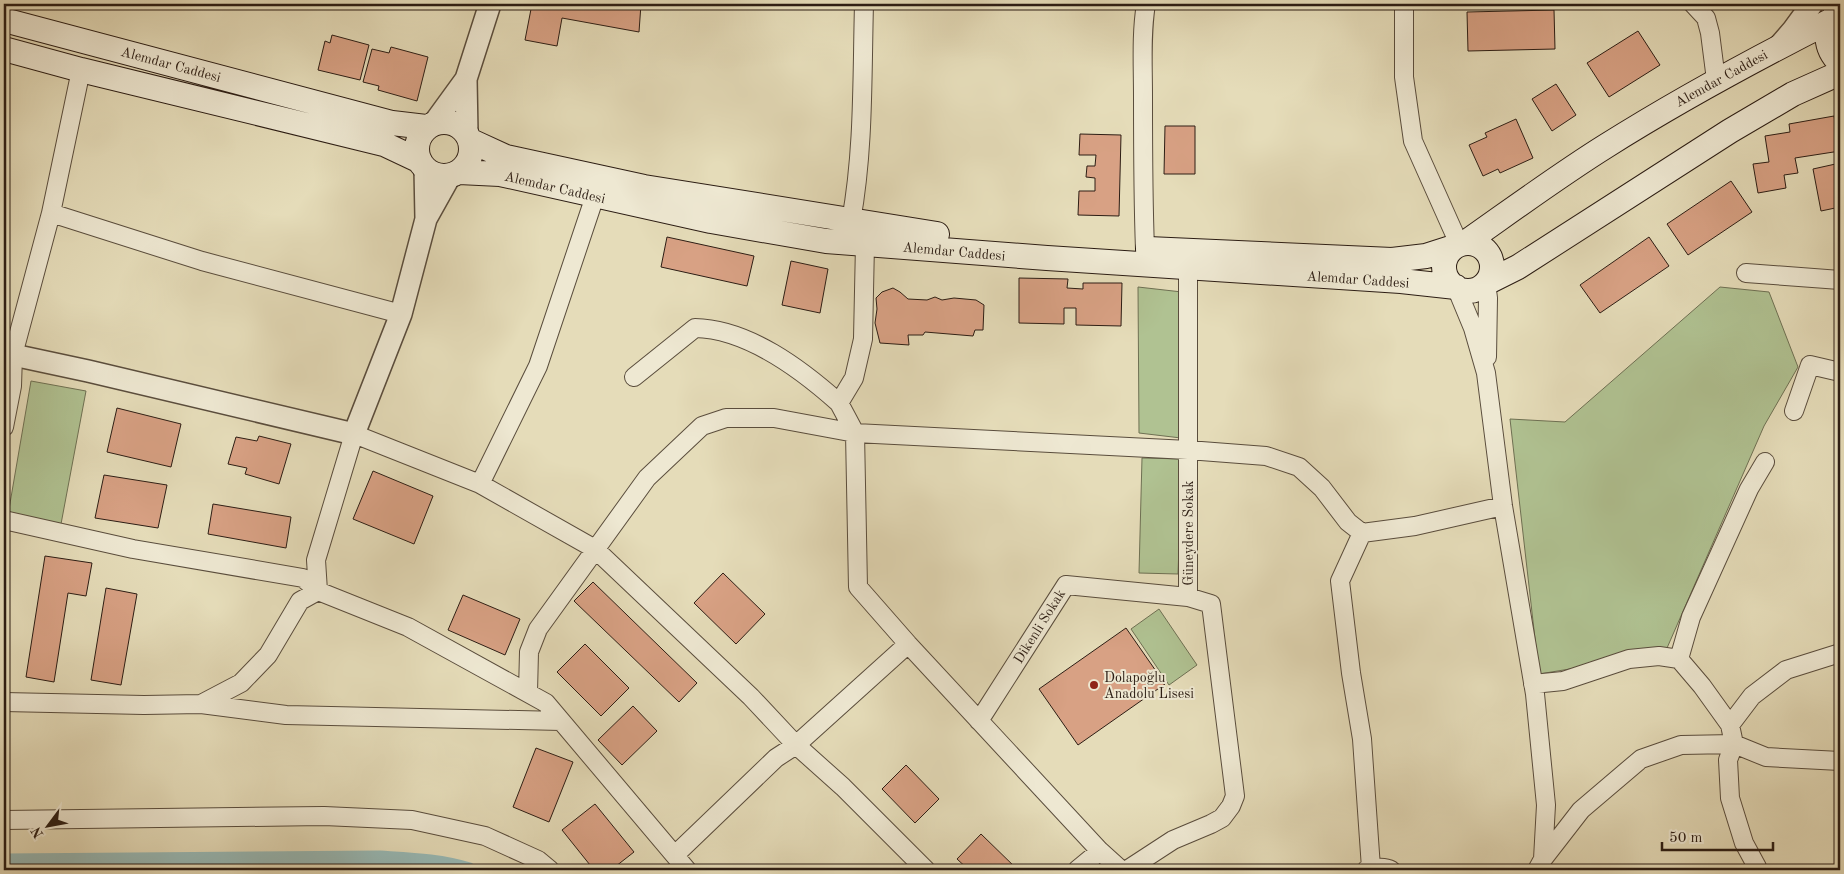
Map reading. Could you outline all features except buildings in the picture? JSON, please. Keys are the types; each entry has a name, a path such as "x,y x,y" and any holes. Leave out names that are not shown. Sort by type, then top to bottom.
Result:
{"main road":[{"name":"Alemdar Caddesi","path":"469,137 506,157 644,187 921,233 1047,244 1392,260 1426,256 1459,245 1604,147 1716,80 1778,47 1836,12"},
{"path":"1836,12 1828,29 1827,39 1829,50 1840,63"},
{"name":"Alemdar Caddesi","path":"4,20 392,123 430,125"},
{"name":"Alemdar Caddesi","path":"4,49 81,70 384,144 422,164"},
{"path":"1486,283 1491,276 1491,259 1481,246 1459,245 1445,260 1446,276 1456,287 1462,290 1475,290 1542,252 1730,131 1793,94 1840,73"},
{"path":"443,121 452,122 460,126 469,137 472,150 470,159 465,166 454,174 441,176 432,173 422,164 417,152 417,143 421,134 430,125 443,121"},
{"name":"Alemdar Caddesi","path":"454,174 500,174 721,223 826,241 1188,268 1401,281 1456,287"}],"street":[{"path":"430,125 466,79 490,4"},
{"path":"851,222 857,187 860,140 864,4"},
{"path":"1145,249 1143,68 1146,4"},
{"path":"1404,4 1404,77 1413,141 1459,245"},
{"path":"1693,4 1706,18 1710,33 1716,80"},
{"path":"1778,47 1812,4"},
{"path":"4,427 12,386 8,354 51,213 81,70"},
{"path":"466,79 469,137"},
{"path":"422,164 426,219"},
{"path":"318,591 316,560 354,434 401,314 426,219 454,174"},
{"path":"480,484 538,366 595,196"},
{"path":"51,213 202,261 401,314"},
{"path":"839,403 854,378 863,339 865,244"},
{"name":"Güneydere Sokak","path":"1127,870 1173,840 1222,818 1231,806 1235,796 1212,604 1188,597 1188,268"},
{"path":"1746,273 1840,280"},
{"path":"1486,283 1488,322 1486,373 1503,506 1533,684 1546,805 1540,864"},
{"path":"1456,287 1472,328 1486,373"},
{"path":"634,377 695,328 709,328 754,342 814,380 839,403 855,432 858,587 979,721 1100,851 1121,870"},
{"path":"8,354 354,434 480,484 595,549 751,697 796,745 843,787 926,870"},
{"path":"1794,411 1810,365 1840,372"},
{"path":"528,692 529,652 538,630 595,549 647,478 702,426 726,418 774,418 855,432 1266,456 1299,467 1322,488 1348,522 1362,533 1415,526 1503,506"},
{"path":"1679,659 1691,617 1749,489 1765,462"},
{"path":"4,520 133,548 303,578 318,591 408,627 528,692 546,704 688,870"},
{"path":"1362,533 1340,581 1351,673 1362,739 1368,869 1388,868 1391,870"},
{"name":"Dikenli Sokak","path":"979,721 1066,585 1188,597"},
{"path":"201,704 241,683 268,655 300,601 318,591"},
{"path":"676,855 776,758 796,745 908,644"},
{"path":"1730,725 1752,696 1786,670 1840,653"},
{"path":"1533,684 1563,681 1629,659 1660,656 1679,659 1702,686 1730,725 1734,744 1728,760 1730,798 1744,843 1758,867"},
{"path":"4,702 144,705 201,704 286,715 561,721"},
{"path":"1540,864 1581,810 1641,759 1681,745 1734,744 1766,756 1840,761"},
{"path":"4,820 324,816 412,820 485,836 538,860 550,870"},
{"path":"1077,870 1100,851"}],"green space":[{"path":"1138,287 1182,292 1181,438 1139,433"},
{"path":"1720,287 1769,292 1798,367 1764,426 1667,648 1582,667 1539,674 1510,419 1565,422"},
{"path":"31,381 86,391 61,524 8,515"},
{"path":"1142,458 1182,459 1178,574 1139,573"},
{"path":"1159,609 1197,665 1169,685 1131,629"}],"waterway":[{"path":"4,861 380,858 414,860 469,870"}],"place":[{"name":"Dolapoğlu Anadolu Lisesi","path":"1094,685"}]}
